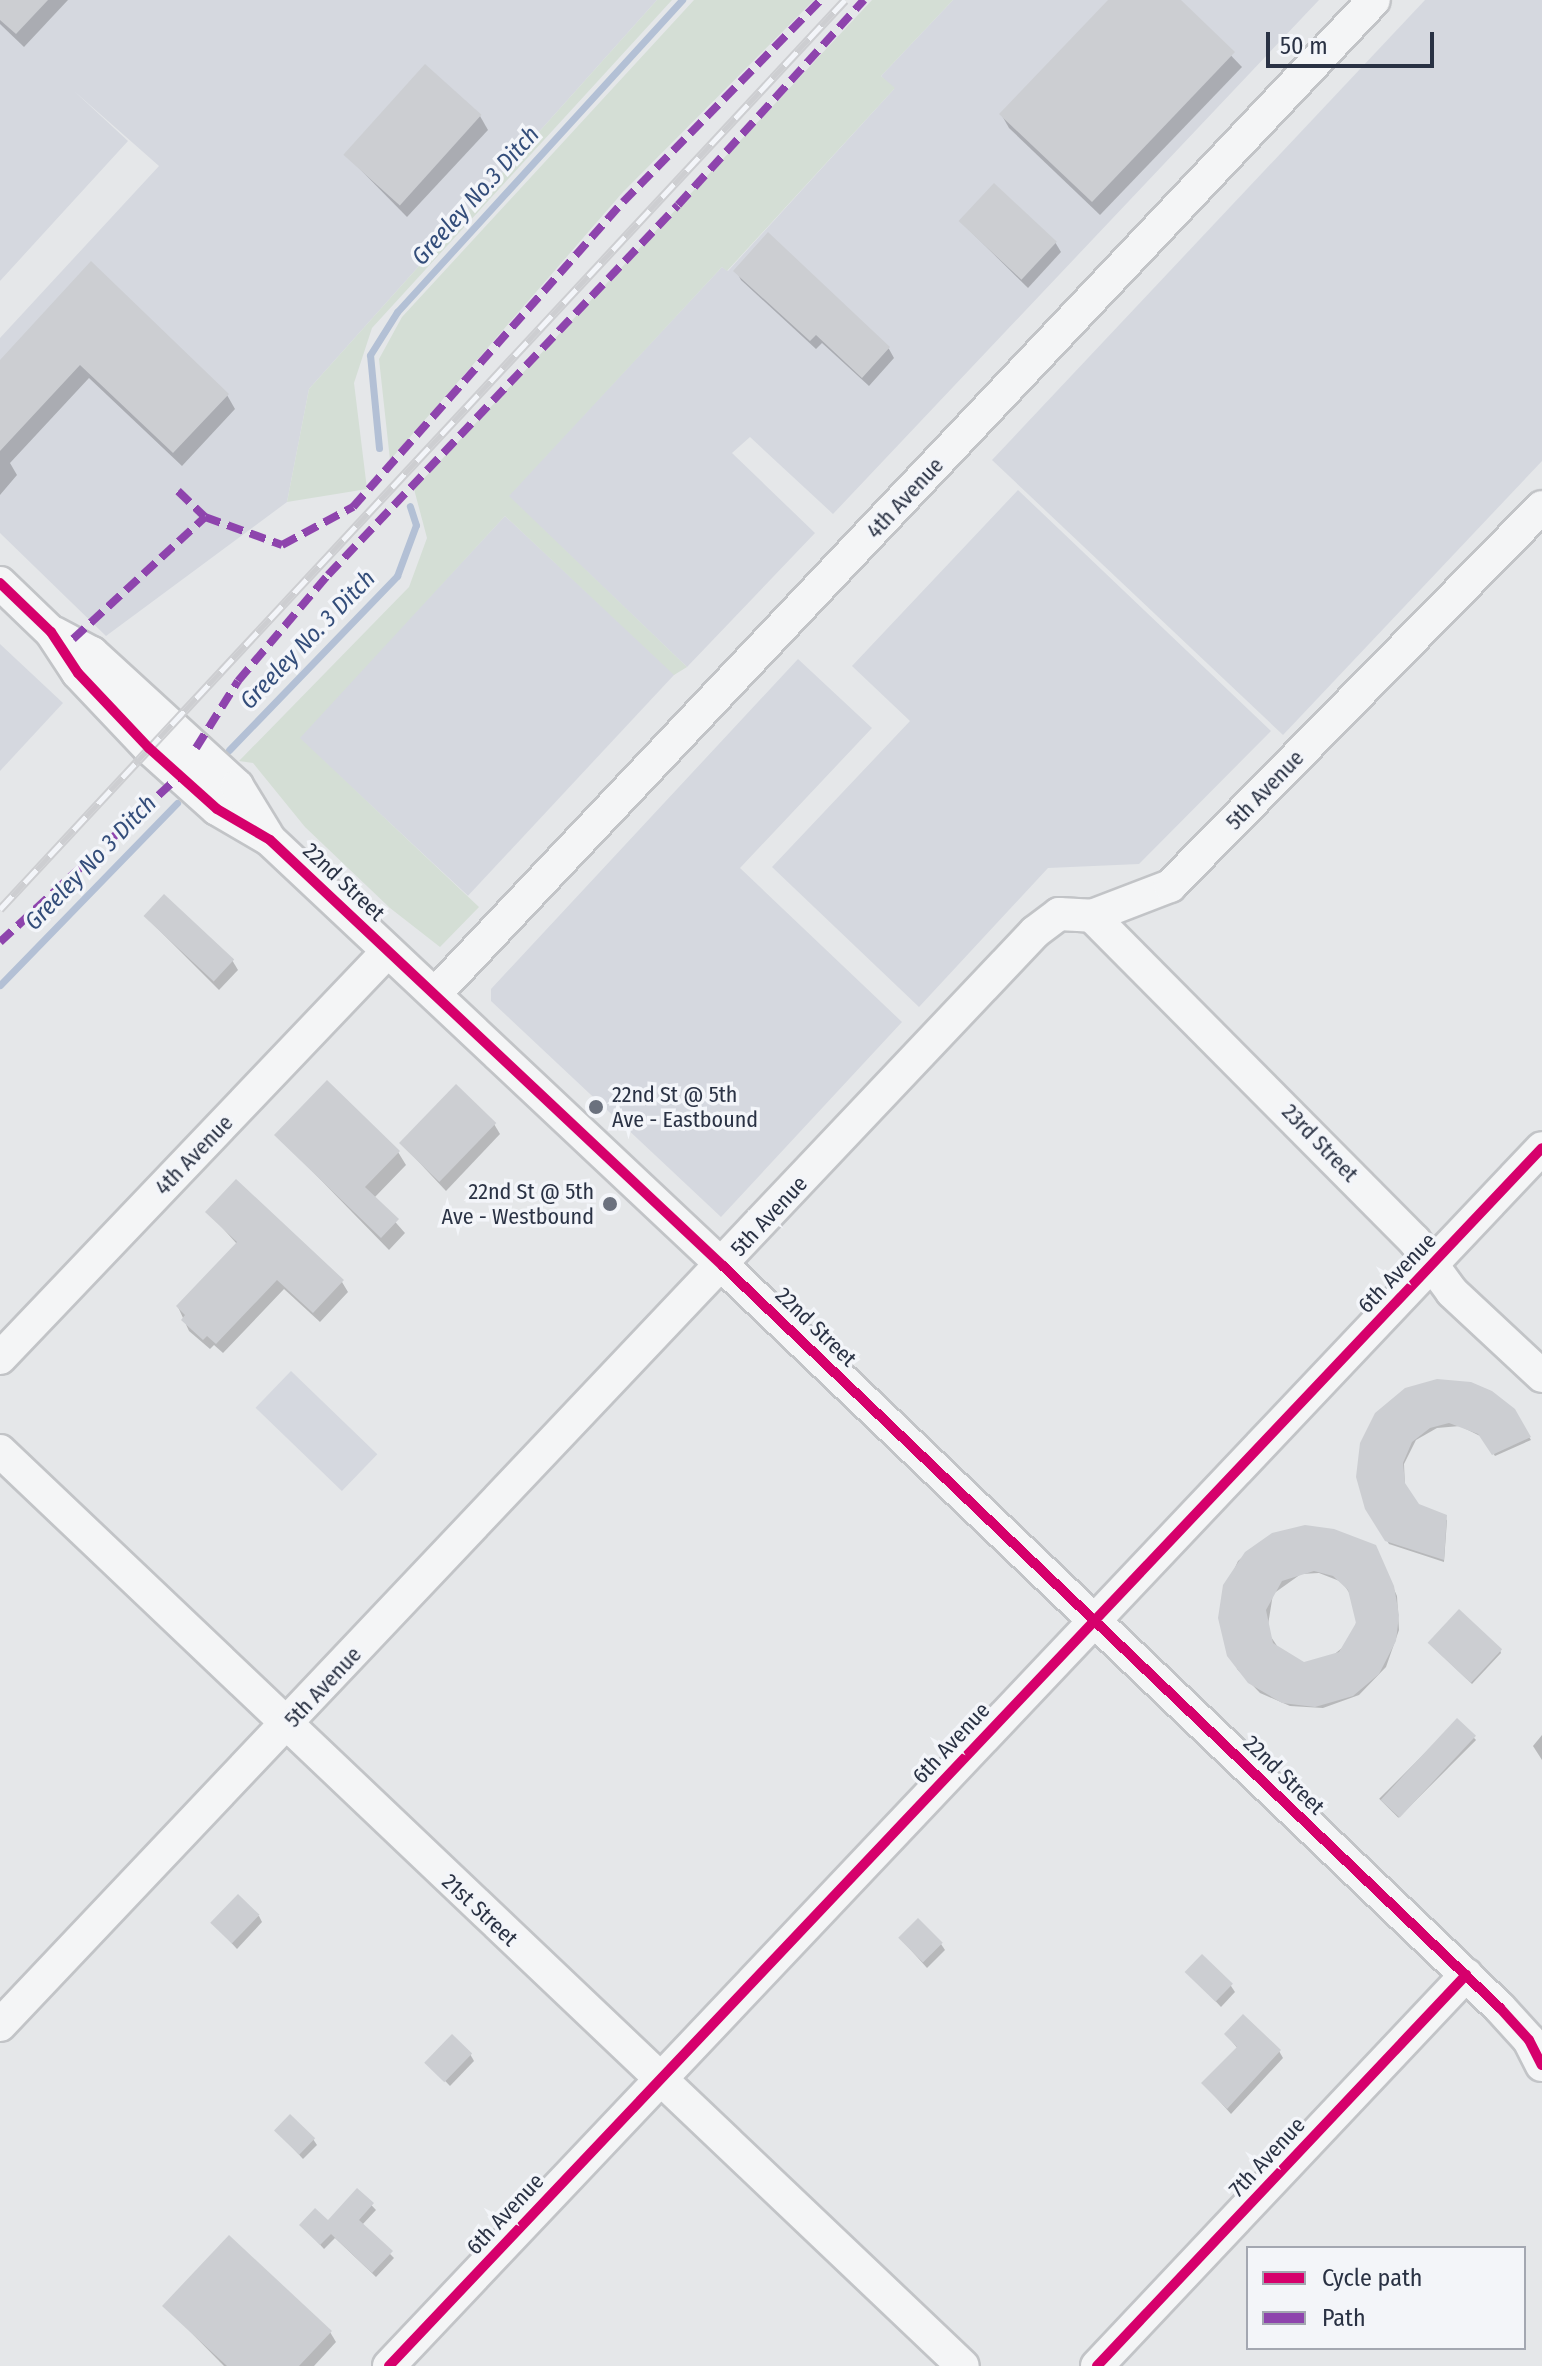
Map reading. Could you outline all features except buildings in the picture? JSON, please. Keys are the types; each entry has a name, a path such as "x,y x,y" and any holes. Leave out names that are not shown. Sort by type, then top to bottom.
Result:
{"street":[{"name":"4th Avenue","path":"435,994 1374,0"},
{"name":"5th Avenue","path":"0,2025 723,1266 1035,932 1059,914 1092,916 1170,886 1542,507"},
{"name":"22nd Street","path":"0,583 51,632 78,673 149,748 217,809 270,840 723,1266 1466,1975 1529,2040 1542,2065"},
{"name":"23rd Street","path":"1092,916 1293,1115 1432,1266 1452,1292 1542,1376"},
{"name":"4th Avenue","path":"0,1358 388,951"},
{"name":"6th Avenue","path":"389,2366 1542,1148"},
{"name":"21st Street","path":"0,1451 963,2366"},
{"name":"7th Avenue","path":"1097,2366 1466,1975"}],"shaded area":[{"path":"0,0 657,0 309,389 287,502 106,636 0,533 0,338 159,166 74,91 128,141 0,281"},
{"path":"657,0 672,0 372,328 354,383 367,489 287,502 309,389"},
{"path":"694,0 814,0 623,192 390,460 379,359 402,317"},
{"path":"872,0 953,0 881,76 895,88 727,271 722,267 509,496 687,667 674,675 505,516 300,738 479,907 440,947 390,908 305,827 253,763 239,761 409,587 427,538 414,489"},
{"path":"953,0 1319,0 833,514 750,437 732,453 815,533 687,667 508,496 722,267 728,271 894,89 881,76"},
{"path":"1425,0 1542,0 1542,461 1283,735 992,460"},
{"path":"1018,490 1271,731 1139,864 1048,868 919,1007 772,867 910,721 852,666"},
{"path":"505,516 675,674 468,896 298,738"},
{"path":"0,644 63,703 0,771"},
{"path":"798,659 872,728 740,868 902,1022 721,1217 491,1001 491,989"},
{"path":"291,1371 377,1454 342,1491 256,1408"}],"waterway":[{"name":"Greeley No.3 Ditch","path":"379,448 370,355 397,312 682,0"},
{"name":"Greeley No. 3 Ditch","path":"229,750 397,576 416,525 410,506"},
{"name":"Greeley No 3 Ditch","path":"0,985 177,803"}],"railway":[{"path":"0,909 845,0"}],"marked path":[{"path":"178,491 205,517 282,545 353,507 623,202 821,0"},
{"path":"196,748 238,681 328,575 678,205 864,0"},
{"path":"73,639 205,517"},
{"path":"0,942 179,776"}],"cycle path":[{"path":"0,583 51,632 78,673 149,748 217,809 270,840 723,1266 1500,2008 1529,2040 1542,2065"},
{"path":"389,2366 1542,1148"},
{"path":"1097,2366 1466,1975"}],"place":[{"name":"22nd St @ 5th Ave - Eastbound","path":"596,1107"},
{"name":"22nd St @ 5th Ave - Westbound","path":"610,1204"}]}
